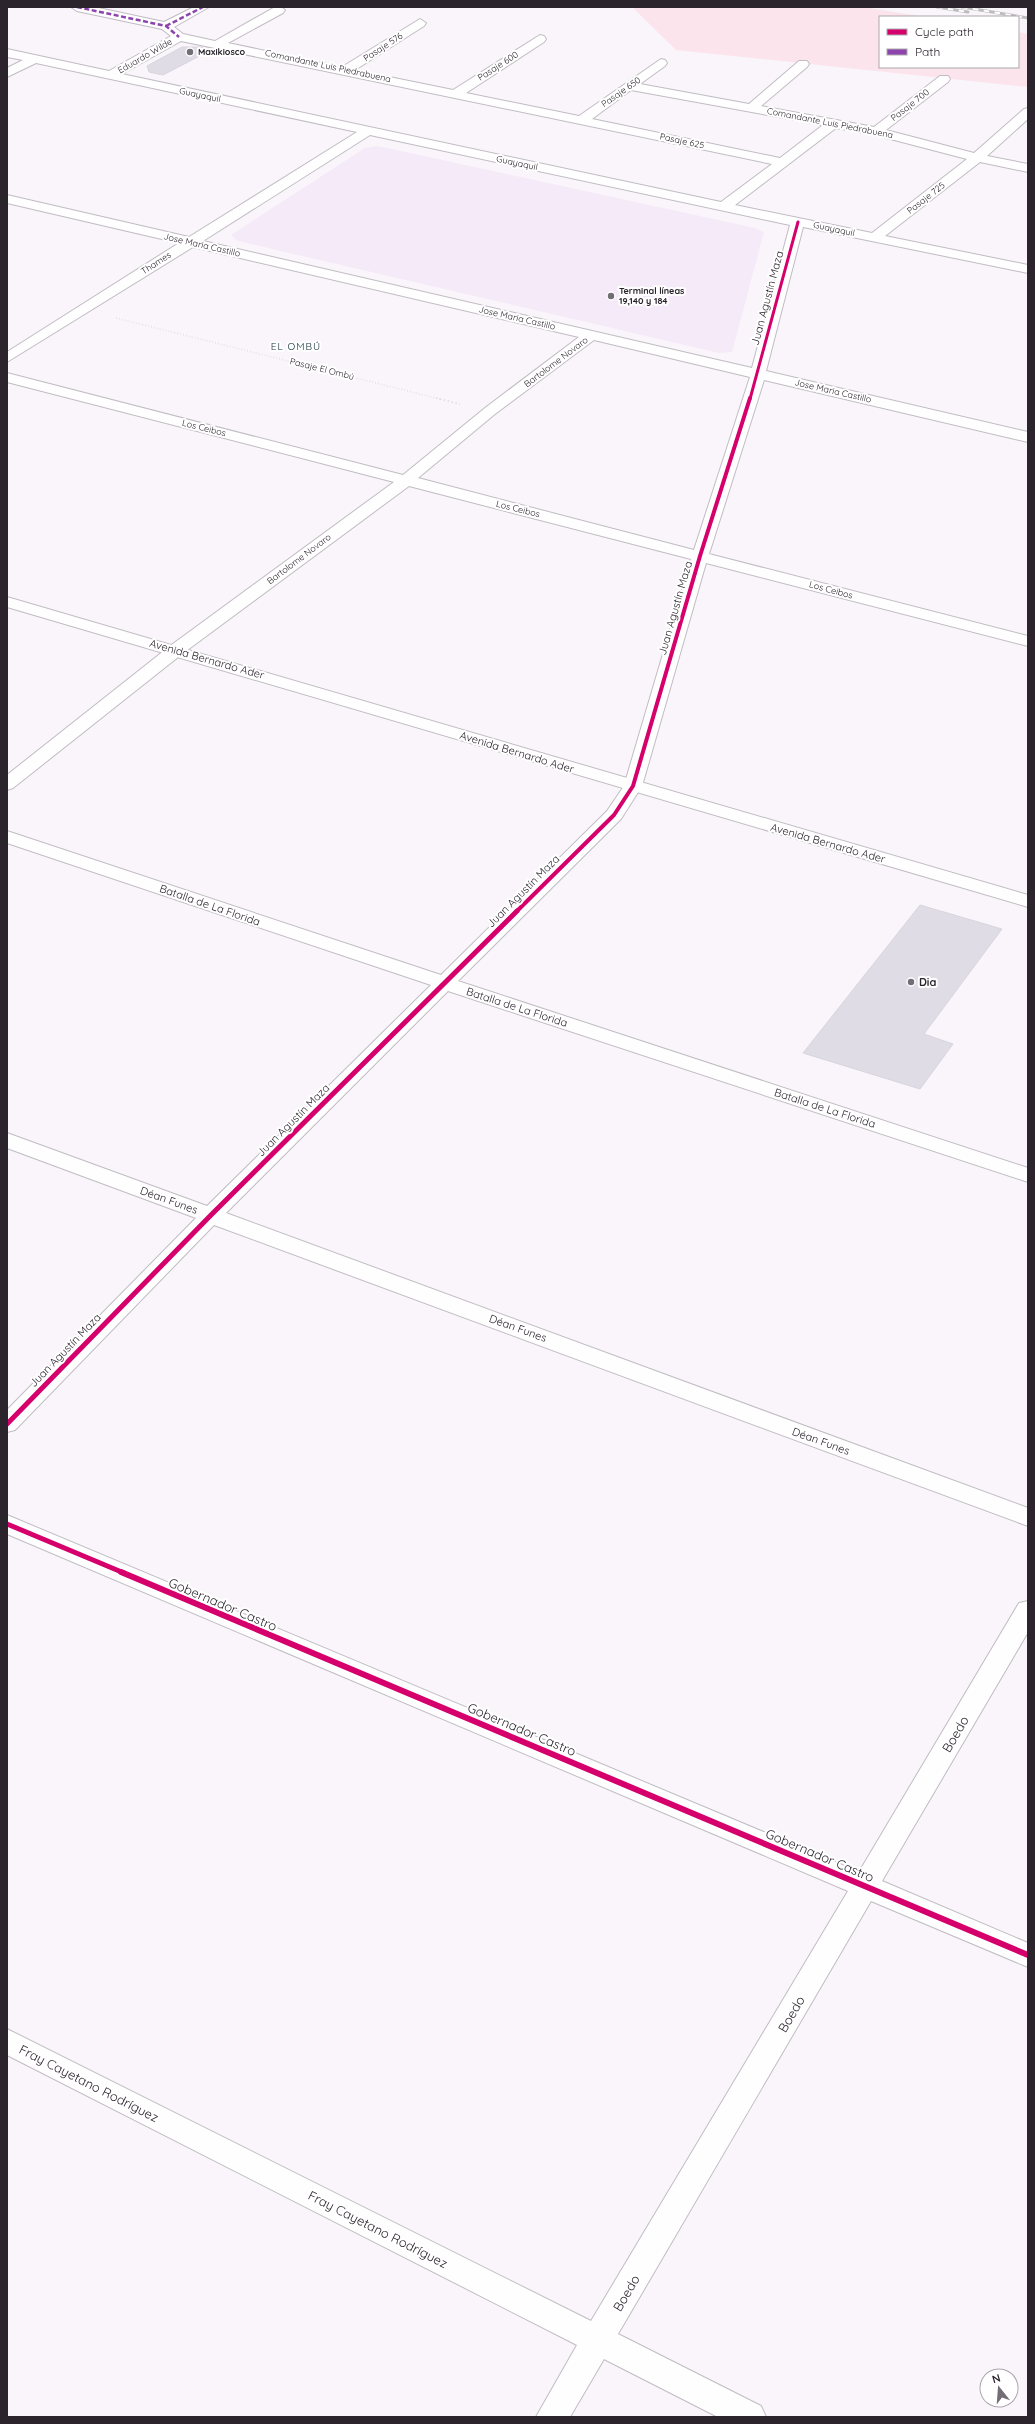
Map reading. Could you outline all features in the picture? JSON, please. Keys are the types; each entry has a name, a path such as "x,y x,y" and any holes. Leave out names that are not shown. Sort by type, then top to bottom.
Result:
{"street":[{"path":"77,7 166,26 179,37"},
{"path":"166,26 203,7"},
{"path":"218,44 279,10"},
{"name":"Pasaje 576","path":"346,70 420,23"},
{"name":"Comandante Luis Piedrabuena","path":"179,37 346,70 582,120"},
{"name":"Eduardo Wilde","path":"111,75 179,37"},
{"name":"Pasaje 600","path":"457,93 540,39"},
{"name":"Guayaquil","path":"7,53 724,207 874,238 1026,266"},
{"path":"7,73 34,59"},
{"name":"Pasaje 650","path":"582,120 661,63"},
{"path":"752,108 803,64"},
{"name":"Pasaje 700","path":"876,131 944,79"},
{"name":"Comandante Luis Piedrabuena","path":"630,86 876,131 977,158 1028,168"},
{"name":"Pasaje 725","path":"874,238 977,158 1028,112"},
{"name":"Pasaje 625","path":"582,120 782,162"},
{"path":"724,207 834,123"},
{"name":"Thames","path":"7,358 367,131"},
{"name":"Jose Maria Castillo","path":"7,199 1028,437"},
{"name":"Juan Agustín Maza","path":"7,1424 212,1215 614,815 633,786 700,556 758,374 798,222"},
{"name":"Bartolome Novaro","path":"7,784 176,650 406,480 490,411 591,335"},
{"name":"Los Ceibos","path":"7,377 1028,641"},
{"name":"Avenida Bernardo Ader","path":"7,602 176,650 633,786 1028,901"},
{"name":"Batalla de La Florida","path":"7,837 444,983 1028,1175"},
{"name":"Déan Funes","path":"7,1140 1028,1517"},
{"name":"Gobernador Castro","path":"7,1524 1028,1955"},
{"name":"Boedo","path":"552,2417 1028,1610"},
{"name":"Fray Cayetano Rodríguez","path":"7,2041 750,2417"}],"shaded area":[{"path":"632,7 864,7 919,16 879,16 879,68 1019,68 1019,32 1028,34 1028,87 676,50"},
{"name":"Terminal líneas 19,140 y 184","path":"378,146 755,228 764,232 732,352 719,353 238,241 231,235 365,148"}],"building":[{"path":"182,47 213,49 163,75 149,72 147,66"},
{"name":"Dia","path":"920,905 1002,929 924,1034 953,1044 920,1089 803,1053"}],"railway":[{"path":"937,7 968,12"},
{"path":"962,7 1016,16"},
{"path":"1019,16 1028,18"}],"marked path":[{"path":"77,7 166,26 179,37"},
{"path":"166,26 203,7"}],"cycle path":[{"path":"7,1424 211,1215 614,815 633,786 700,556 758,374 798,222"},
{"path":"7,1524 1028,1955"}],"place":[{"name":"Maxikiosco","path":"190,52"},
{"name":"Terminal líneas 19,140 y 184","path":"611,296"},
{"name":"Dia","path":"911,982"}],"district":[{"name":"EL OMBÚ","path":"296,346"}]}
